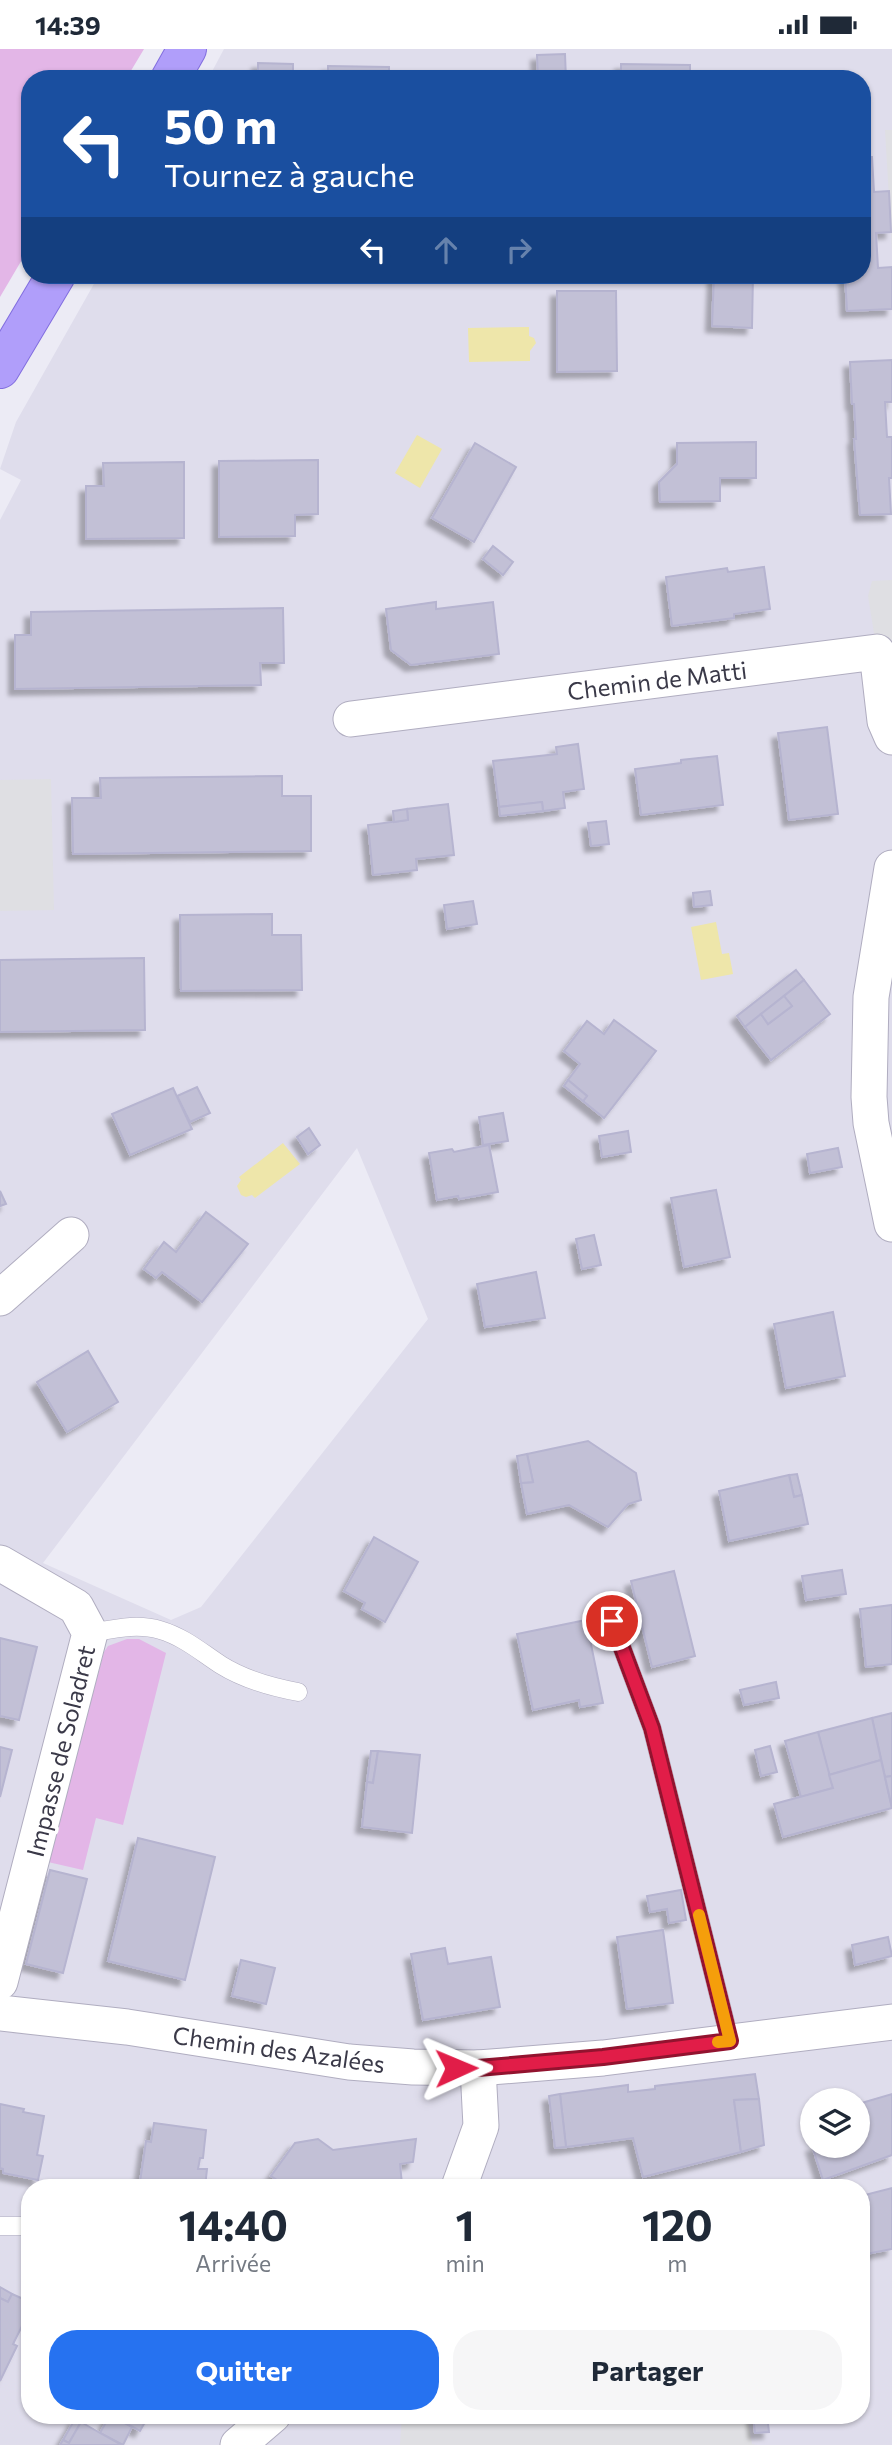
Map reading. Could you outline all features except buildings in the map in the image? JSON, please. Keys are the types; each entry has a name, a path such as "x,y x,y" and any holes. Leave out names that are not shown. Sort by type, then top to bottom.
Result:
{"main road":[{"path":"175,70 187,49"},
{"path":"0,369 51,284"}],"street":[{"name":"Chemin de Matti","path":"351,719 877,652 885,721 892,737"},
{"path":"890,1200 871,1123 871,997 892,868"},
{"path":"0,1298 71,1235"},
{"name":"Impasse de Soladret","path":"0,1563 76,1607 90,1633 0,1982"},
{"name":"Chemin des Azalées","path":"0,2013 128,2027 349,2062 478,2068 603,2057 892,2022"},
{"path":"462,2179 481,2126 478,2068"},
{"path":"238,2445 262,2424"}],"lane":[{"path":"612,1621 652,1728 730,2041"},
{"path":"90,1633 128,1626 161,1630 191,1643 222,1665 258,1683 298,1692"},
{"path":"0,2226 21,2226"}],"shaded area":[{"path":"0,49 144,49 131,70 21,70 21,261 0,297"},
{"path":"224,49 892,49 892,2445 0,2445 0,520 21,480 0,469 16,422 94,284 871,284 871,70 213,70","holes":["357,1148 428,1319 201,1607 171,1620 43,1563"]},
{"path":"885,130 892,130 892,252 891,232"},
{"path":"529,327 529,336 534,338 536,343 530,351 530,361 469,362 468,328"},
{"path":"417,435 442,449 420,488 395,473"},
{"path":"892,580 892,721 868,596 872,581"},
{"path":"51,779 54,910 0,911 0,780"},
{"path":"716,922 722,954 729,953 733,974 701,980 691,927"},
{"path":"283,1143 300,1164 255,1198 252,1195 241,1195 237,1186 241,1180 239,1177"},
{"path":"127,1639 139,1639 166,1653 123,1825 96,1818 83,1870 48,1862 104,1652 108,1646"},
{"path":"401,2424 749,2424 752,2444 756,2445 400,2445"}],"slow traffic":[{"path":"699,1915 730,2041 718,2042"}],"route":[{"path":"456,2068 603,2057 730,2041 652,1728 612,1621"}]}
